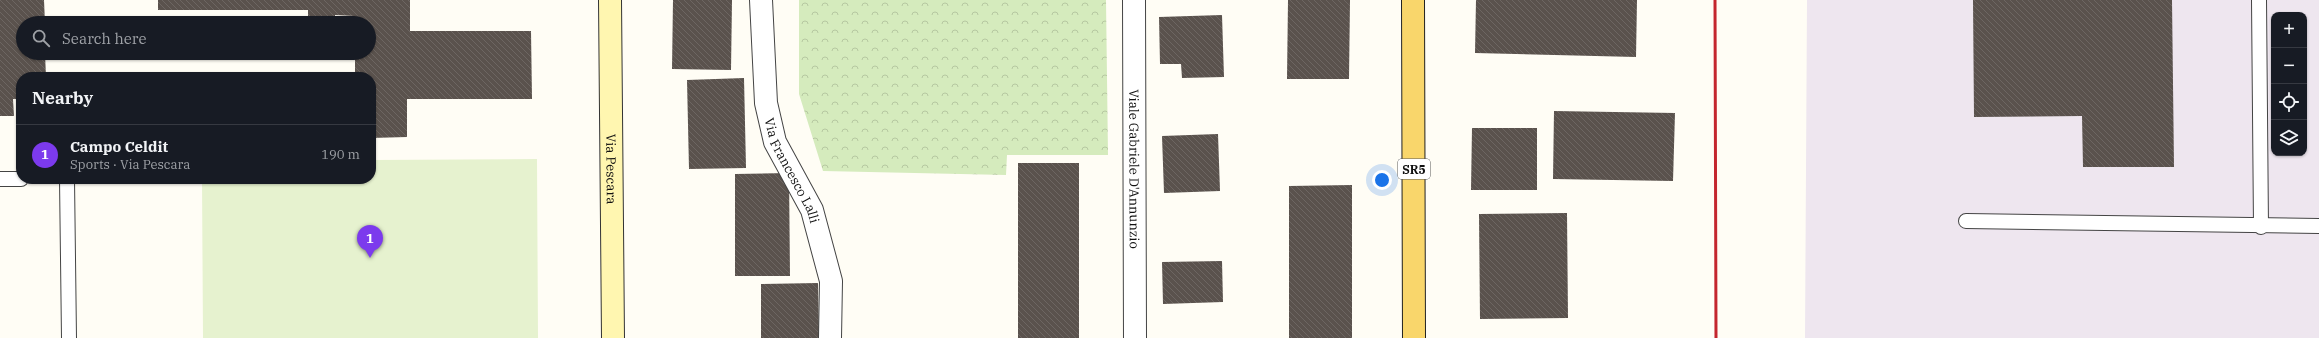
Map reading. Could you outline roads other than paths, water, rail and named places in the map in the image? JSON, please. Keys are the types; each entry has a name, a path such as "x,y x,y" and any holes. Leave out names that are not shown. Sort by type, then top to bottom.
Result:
{"main road":[{"name":"SR5","path":"1413,0 1414,338"}],"street":[{"name":"Via Pescara","path":"610,0 613,338"},
{"name":"Via Francesco Lalli","path":"761,0 766,103 776,142 812,210 831,281 830,338"},
{"name":"Viale Gabriele D'Annunzio","path":"1134,0 1135,338"}],"lane":[{"path":"2259,0 2261,227"},
{"path":"0,179 16,179"},
{"path":"67,184 69,338"},
{"path":"1966,222 2261,227 2319,226"}],"railway":[{"path":"1715,0 1716,338"}],"place":[{"name":"Campo Celdit","path":"370,258"}]}
